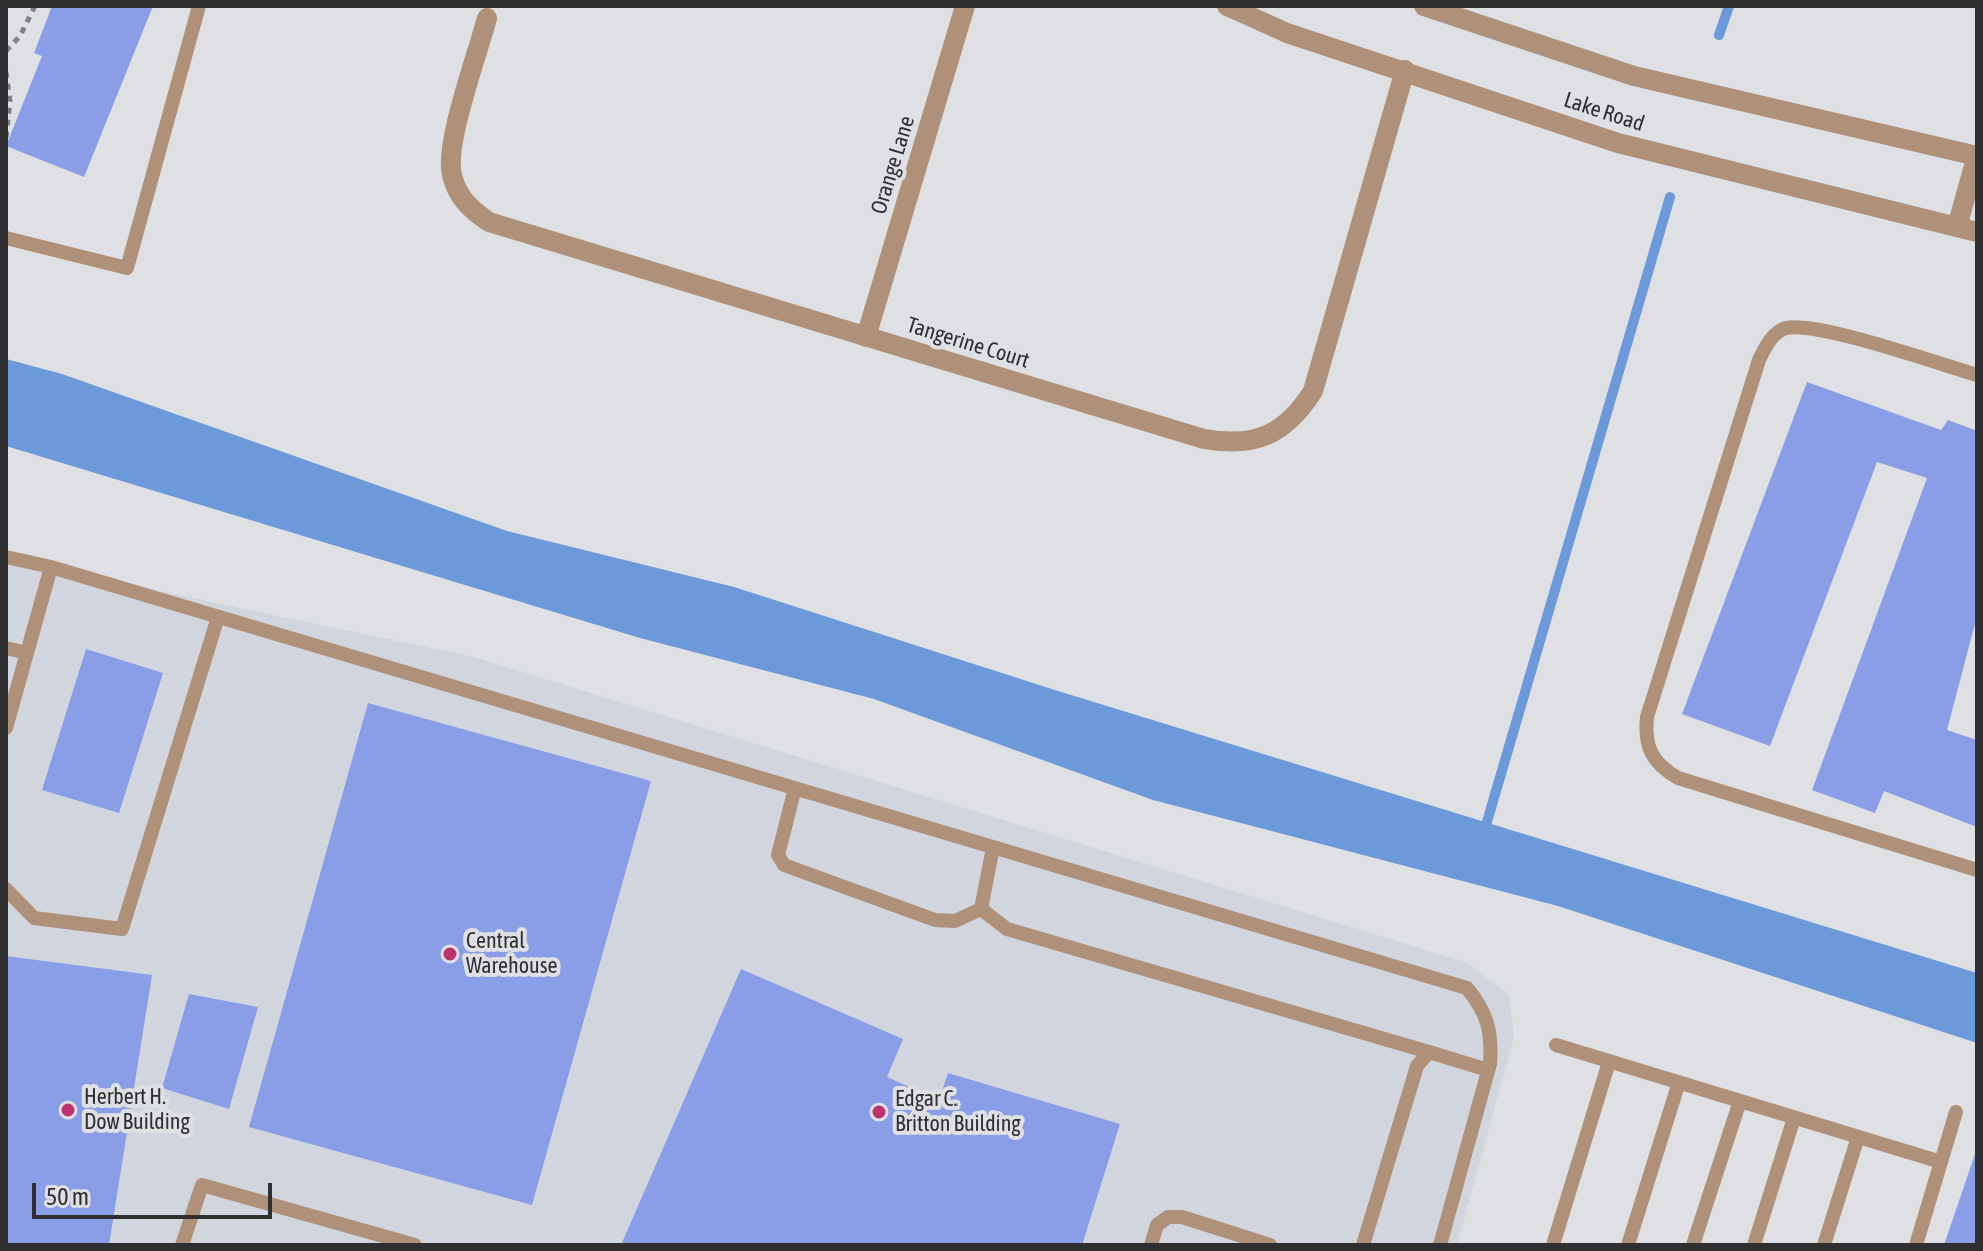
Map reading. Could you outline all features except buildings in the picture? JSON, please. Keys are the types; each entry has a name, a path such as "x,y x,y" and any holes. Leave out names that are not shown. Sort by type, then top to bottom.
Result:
{"street":[{"name":"Orange Lane","path":"866,337 965,6"},
{"name":"Lake Road","path":"1227,6 1287,33 1618,143 1967,229"},
{"name":"Lake Road","path":"1424,6 1634,76 1977,155"},
{"name":"Tangerine Court","path":"487,18 451,147 451,173 458,193 471,210 489,222 1204,439 1242,442 1279,430 1299,413 1313,391 1405,70"},
{"path":"1967,229 1977,155"}],"lane":[{"path":"6,238 127,268 199,6"},
{"path":"1977,375 1815,328 1784,328 1769,341 1759,360 1647,717 1645,739 1660,768 1678,778 1977,870"},
{"path":"6,557 51,567 1467,988 1485,1011 1492,1035 1488,1070 1440,1245"},
{"path":"6,728 51,567"},
{"path":"6,889 34,918 122,929 218,617"},
{"path":"6,648 27,653"},
{"path":"795,788 778,855 784,865 935,920 955,921 981,909"},
{"path":"981,909 993,847"},
{"path":"981,909 1007,929 1488,1070"},
{"path":"1556,1045 1941,1162"},
{"path":"1363,1245 1417,1066 1429,1052"},
{"path":"1553,1245 1609,1062"},
{"path":"1628,1245 1679,1082"},
{"path":"1693,1245 1740,1101"},
{"path":"1916,1245 1956,1112"},
{"path":"1754,1245 1794,1118"},
{"path":"1824,1245 1858,1137"},
{"path":"182,1245 202,1185 415,1245"},
{"path":"1151,1245 1157,1225 1168,1217 1182,1217 1252,1242 1270,1245"}],"path":[{"path":"6,51 20,36 35,6"},
{"path":"6,72 10,101 6,138"}],"shaded area":[{"path":"6,559 474,657 1468,963 1509,995 1514,1037 1457,1245 6,1245"}],"water":[{"path":"6,359 62,374 507,531 734,587 1058,691 1977,973 1977,1043 1558,906 1153,800 874,699 640,638 6,446"}],"waterway":[{"path":"1719,35 1729,6"},
{"path":"1484,832 1670,197"}],"place":[{"name":"Central Warehouse","path":"450,954"},
{"name":"Herbert H. Dow Building","path":"68,1110"},
{"name":"Edgar C. Britton Building","path":"879,1112"}]}
